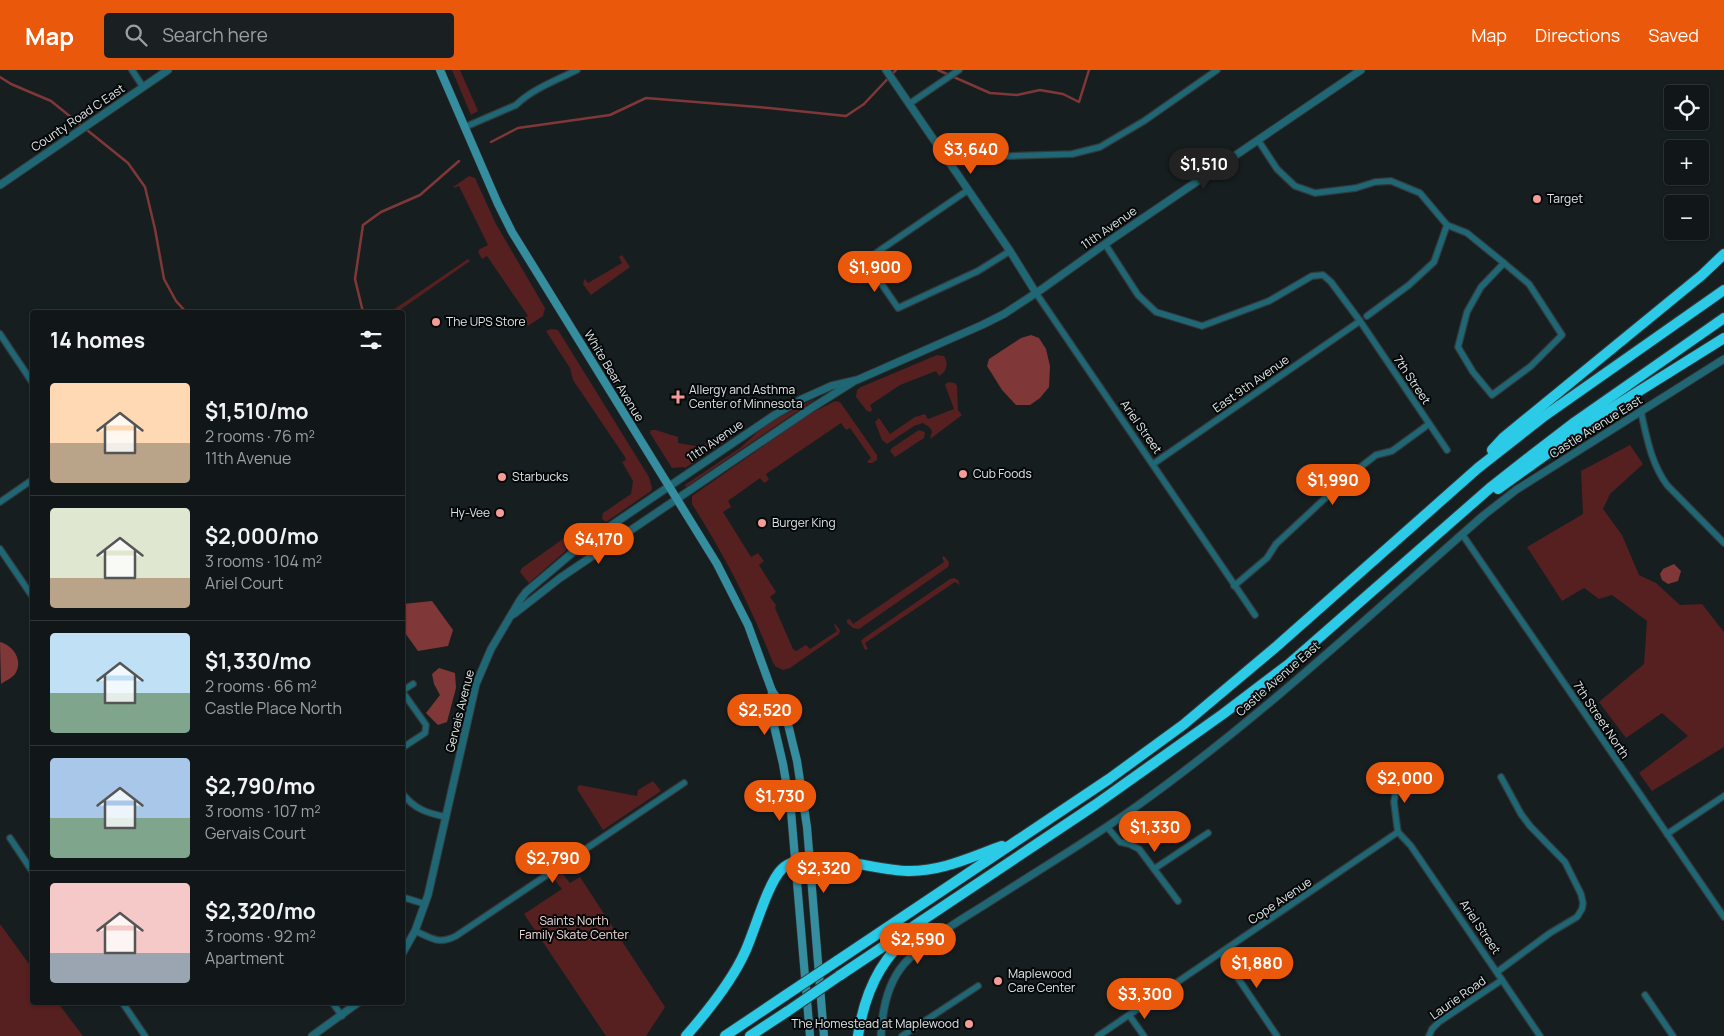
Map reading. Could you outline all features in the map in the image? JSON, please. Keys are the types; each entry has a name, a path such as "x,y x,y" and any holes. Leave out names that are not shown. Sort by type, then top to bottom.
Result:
{"highway":[{"path":"1445,496 1504,437 1702,275 1724,254"},
{"path":"725,1036 1128,766 1207,706 1445,496 1543,417 1724,290"},
{"path":"750,1036 1094,805 1243,699 1289,664 1525,460 1574,422 1724,318"},
{"path":"1458,516 1518,476 1604,414 1724,338"},
{"path":"686,1036 712,1004 744,954 771,886 780,871 788,863 826,859 889,869 920,871 949,866 1016,842"},
{"path":"858,1036 861,1014 866,999 888,957 908,936 948,903"}],"main road":[{"name":"White Bear Avenue","path":"440,70 494,196 512,232 717,564 738,605 772,691"},
{"path":"772,691 784,708 794,746 802,795 810,860 824,1036"},
{"path":"772,691 771,713 788,789 810,1036"}],"street":[{"path":"132,70 143,87"},
{"name":"County Road C East","path":"0,185 168,70"},
{"path":"465,127 516,105 535,92 577,70"},
{"name":"Ariel Street","path":"886,70 1255,615"},
{"path":"909,104 958,70"},
{"path":"946,158 1072,154 1100,147 1144,121 1217,70"},
{"name":"11th Avenue","path":"677,500 810,409 857,380 982,325 1036,293 1361,70"},
{"path":"1258,140 1277,169 1295,186 1315,193 1356,188 1375,182 1391,181 1420,192 1447,226 1466,233 1504,263 1529,284 1562,335 1531,366 1492,395 1473,372 1458,347 1467,312 1481,287 1504,263"},
{"path":"968,190 876,253 872,264 874,275 898,308 978,271 1010,251"},
{"path":"1367,316 1409,285 1434,262 1447,226"},
{"name":"7th Street","path":"1105,244 1138,294 1156,312 1202,326 1269,302 1312,276 1323,275 1331,282 1360,321 1448,450"},
{"name":"East 9th Avenue","path":"1153,464 1360,321"},
{"path":"0,334 30,379"},
{"name":"Castle Avenue East","path":"881,1036 885,1001 890,987 904,964 914,954 955,924 1107,827 1166,785 1242,725 1484,515 1516,490 1724,359"},
{"name":"11th Avenue","path":"669,486 773,416 802,399 831,386 857,380"},
{"path":"1640,412 1659,474 1667,485 1724,543"},
{"path":"1234,586 1267,558 1276,544 1349,476 1376,455 1392,451 1430,424"},
{"path":"0,502 30,481"},
{"name":"Gervais Avenue","path":"405,949 415,931 425,904 476,684 491,649 526,592 578,548 669,486"},
{"name":"Gervais Avenue","path":"511,616 560,578 677,500"},
{"name":"7th Street North","path":"1462,534 1724,917"},
{"path":"0,549 30,593"},
{"path":"405,689 413,684"},
{"path":"405,695 426,725 426,729 425,733 405,746"},
{"path":"1398,777 1394,802 1398,832"},
{"name":"Laurie Road","path":"1497,972 1550,933 1573,921 1582,909 1582,897 1565,862 1530,826 1521,814 1501,777"},
{"path":"415,931 439,941 448,940 456,936 684,783"},
{"path":"405,796 423,812 446,817"},
{"path":"1667,834 1724,796"},
{"path":"1107,827 1116,839 1139,849 1178,901"},
{"name":"Ariel Street","path":"1398,832 1410,846 1540,1036"},
{"name":"Cope Avenue","path":"1098,1036 1398,832"},
{"path":"1154,869 1208,833"},
{"path":"10,838 30,868"},
{"path":"405,898 425,904"},
{"path":"1220,953 1277,1036"},
{"name":"Laurie Road","path":"1429,1036 1432,1029 1439,1022 1502,980"},
{"path":"902,1036 978,986"},
{"path":"1645,995 1672,1036"},
{"path":"124,1005 145,1036"},
{"path":"334,1005 342,1016"},
{"path":"312,1036 355,1005"},
{"path":"1129,1015 1144,1036"}],"green space":[{"path":"452,70 460,70 478,111 471,115"},
{"path":"469,176 475,178 496,224 545,308 543,316 528,326 523,319 528,316 487,256 482,259 478,252 488,245 459,186 453,187"},
{"path":"622,255 630,267 591,295 583,284 584,280 588,283 622,263 619,257"},
{"path":"468,259 470,261 400,310 393,310"},
{"path":"551,329 558,330 649,477 651,491 606,522 602,519 603,513 631,494 633,481 622,462 626,460 625,457 573,380 570,368 546,331"},
{"path":"937,355 944,356 946,362 945,370 942,374 939,376 936,371 900,385 870,405 871,412 867,411 856,397 857,390 861,387"},
{"path":"948,382 955,383 957,386 958,410 962,415 930,439 932,431 923,423 914,426 887,444 882,440 875,422 879,418 890,434 915,417 925,414 928,419 954,409 945,385"},
{"path":"814,399 686,487 685,485 740,448 760,430"},
{"path":"835,401 840,402 877,455 877,460 872,463 867,462 871,458 850,428 846,430 841,423 766,474 769,480 764,483 760,478 728,501 731,507 723,512 751,557 758,553 764,561 759,565 776,592 770,597 776,605 775,608 793,649 796,651 806,645 810,649 837,631 835,624 840,630 839,634 790,668 783,670 776,667 773,663 756,621 737,582 692,504 692,496 808,415"},
{"path":"732,425 735,431 733,436 685,468 672,468 650,433 651,430 656,430 678,437 678,443 701,447"},
{"path":"919,430 925,432 924,438 895,457 890,451 892,448"},
{"path":"1630,445 1643,464 1610,494 1603,509 1622,535 1639,575 1656,583 1680,605 1702,604 1724,632 1724,747 1652,791 1639,773 1688,736 1662,713 1626,738 1599,702 1644,664 1647,621 1612,595 1599,599 1584,588 1562,601 1527,547 1583,514 1581,471"},
{"path":"584,524 593,524 597,527 569,548 529,583 520,572 522,568"},
{"path":"944,556 949,562 948,567 859,629 853,628 847,623 847,620 850,619 853,624 944,562 942,557"},
{"path":"954,578 958,580 960,585 955,582 865,643 868,649 865,650 861,641 864,638"},
{"path":"653,781 661,791 603,830 577,789 579,785 637,796 638,790"},
{"name":"Saints North Family Skate Center","path":"562,873 570,883 580,877 665,1007 646,1036 606,1036 524,914 562,889 554,879"},
{"path":"0,924 30,965 30,1005 60,1005 83,1036 0,1036"}],"shaded area":[{"path":"1031,335 1039,338 1046,349 1050,366 1049,387 1040,398 1030,405 1016,405 1002,390 987,366 989,359 1021,338"},
{"path":"1674,564 1681,571 1678,581 1668,584 1662,580 1660,574 1663,569"},
{"path":"432,601 453,630 448,646 418,651 405,633 405,604"},
{"path":"0,642 9,646 18,659 15,674 1,684"},
{"path":"439,668 455,673 456,688 447,722 438,725 426,713 440,695 434,684 432,674"}],"waterway":[{"path":"491,142 518,128 610,115 646,98 846,116 864,104 896,70"},
{"path":"938,70 990,93 1017,95 1040,90 1063,94 1079,102 1089,70"},
{"path":"0,77 11,84 51,101 128,163 145,187 164,279 176,301 184,310"},
{"path":"363,310 355,279 363,225 381,212 420,195 459,161"}],"place":[{"name":"Target","path":"1537,199"},
{"name":"The UPS Store","path":"436,322"},
{"name":"Allergy and Asthma Center of Minnesota","path":"678,397"},
{"name":"Cub Foods","path":"963,474"},
{"name":"Starbucks","path":"502,477"},
{"name":"Hy-Vee","path":"500,513"},
{"name":"Burger King","path":"762,523"},
{"name":"Maplewood Care Center","path":"998,981"},
{"name":"The Homestead at Maplewood","path":"969,1024"}]}
